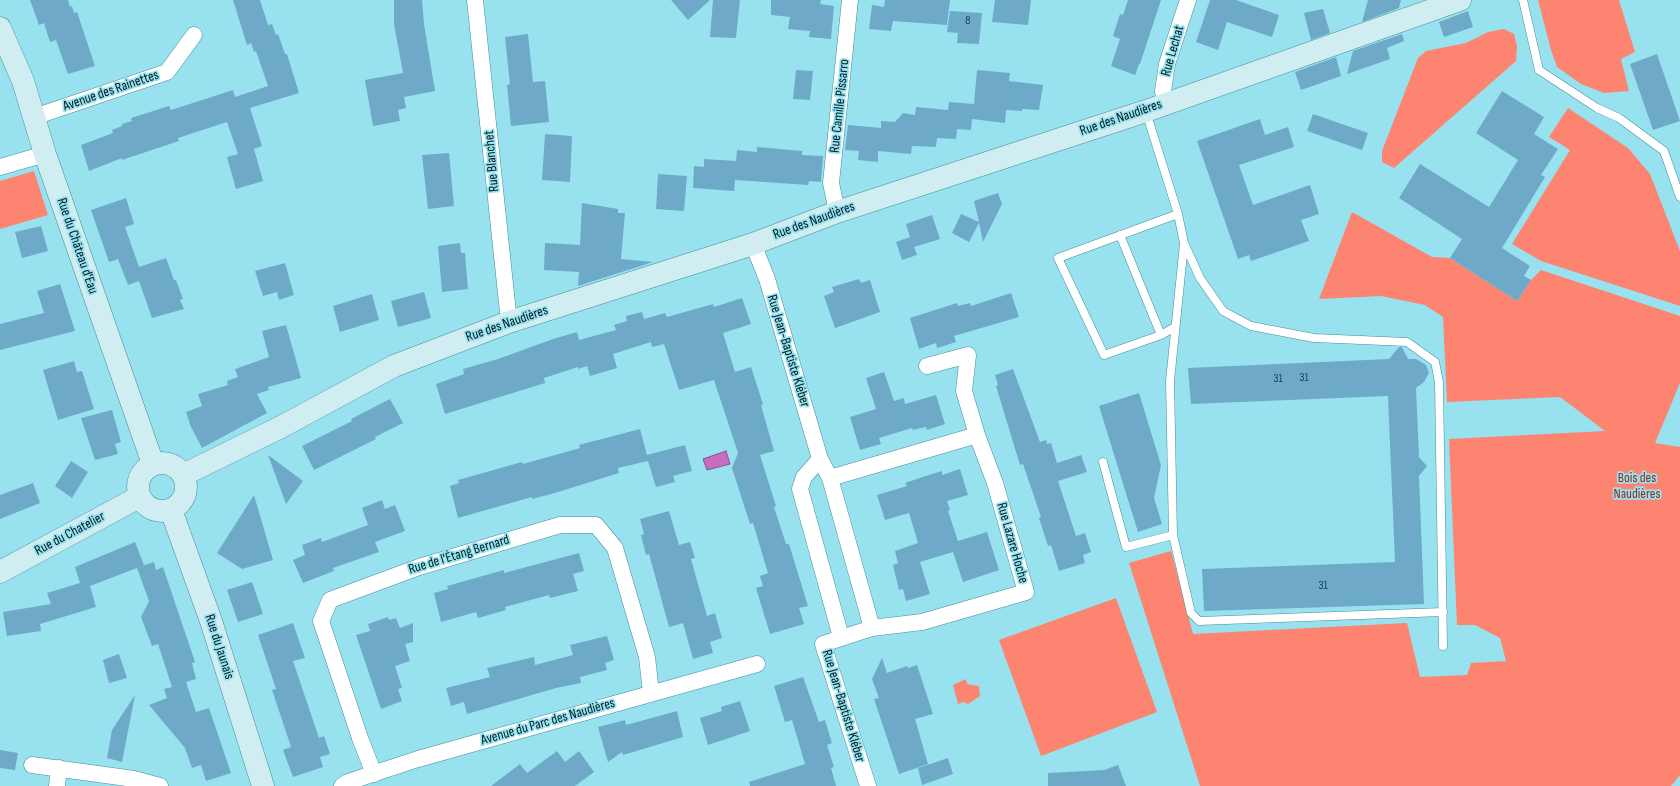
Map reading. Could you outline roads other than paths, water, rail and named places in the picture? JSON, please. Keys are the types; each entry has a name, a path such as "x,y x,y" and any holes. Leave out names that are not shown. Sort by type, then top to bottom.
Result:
{"street":[{"name":"Rue Blanchet","path":"475,0 509,322"},
{"name":"Rue Camille Pissarro","path":"837,212 832,183 850,0"},
{"name":"Rue Lechat","path":"1156,107 1163,91 1167,64 1188,0"},
{"name":"Rue des Naudières","path":"183,475 281,427 394,366 509,322 753,244 837,212 1156,107 1460,0"},
{"name":"Rue du Château d'Eau","path":"0,28 23,81 46,154 153,464"},
{"name":"Avenue des Rainettes","path":"34,117 167,72 194,35"},
{"path":"0,167 46,154"},
{"name":"Rue Jean-Baptiste Kléber","path":"753,244 767,279 820,459 830,478 872,628 823,644 868,786"},
{"name":"Rue Lazare Hoche","path":"872,628 922,622 1026,592 995,483 977,435 964,390 968,355 927,366"},
{"path":"830,478 977,435"},
{"name":"Rue Jean-Baptiste Kléber","path":"820,459 804,477 800,490 841,637"},
{"path":"160,462 170,464 176,467 183,475 186,483 184,496 177,506 171,510 162,512 152,510 145,505 139,497 137,490 138,479 144,470 153,464 160,462"},
{"name":"Rue du Chatelier","path":"0,572 139,497"},
{"name":"Rue du Jaunais","path":"171,510 211,621 263,786"},
{"name":"Rue de l'Étang Bernard","path":"374,774 360,738 321,621 330,600 419,567 560,525 596,525 615,548 647,657 651,693"},
{"name":"Avenue du Parc des Naudières","path":"342,786 348,782 418,759 757,664"},
{"path":"32,765 134,779 160,786"},
{"path":"57,786 60,768"}],"lane":[{"path":"1524,0 1540,70 1597,108 1619,118 1664,151 1680,197"},
{"path":"1156,107 1184,243 1200,278 1223,311 1251,326 1314,338 1408,342 1435,362 1440,382 1443,646"},
{"path":"1175,327 1161,335 1104,355 1058,258 1178,214"},
{"path":"1120,235 1161,335"},
{"path":"1184,243 1170,381 1173,535 1191,614 1199,621 1443,612"},
{"path":"1103,462 1126,547 1173,535"}],"park label":[{"name":"Bois des Naudières","path":"1637,486"}]}
